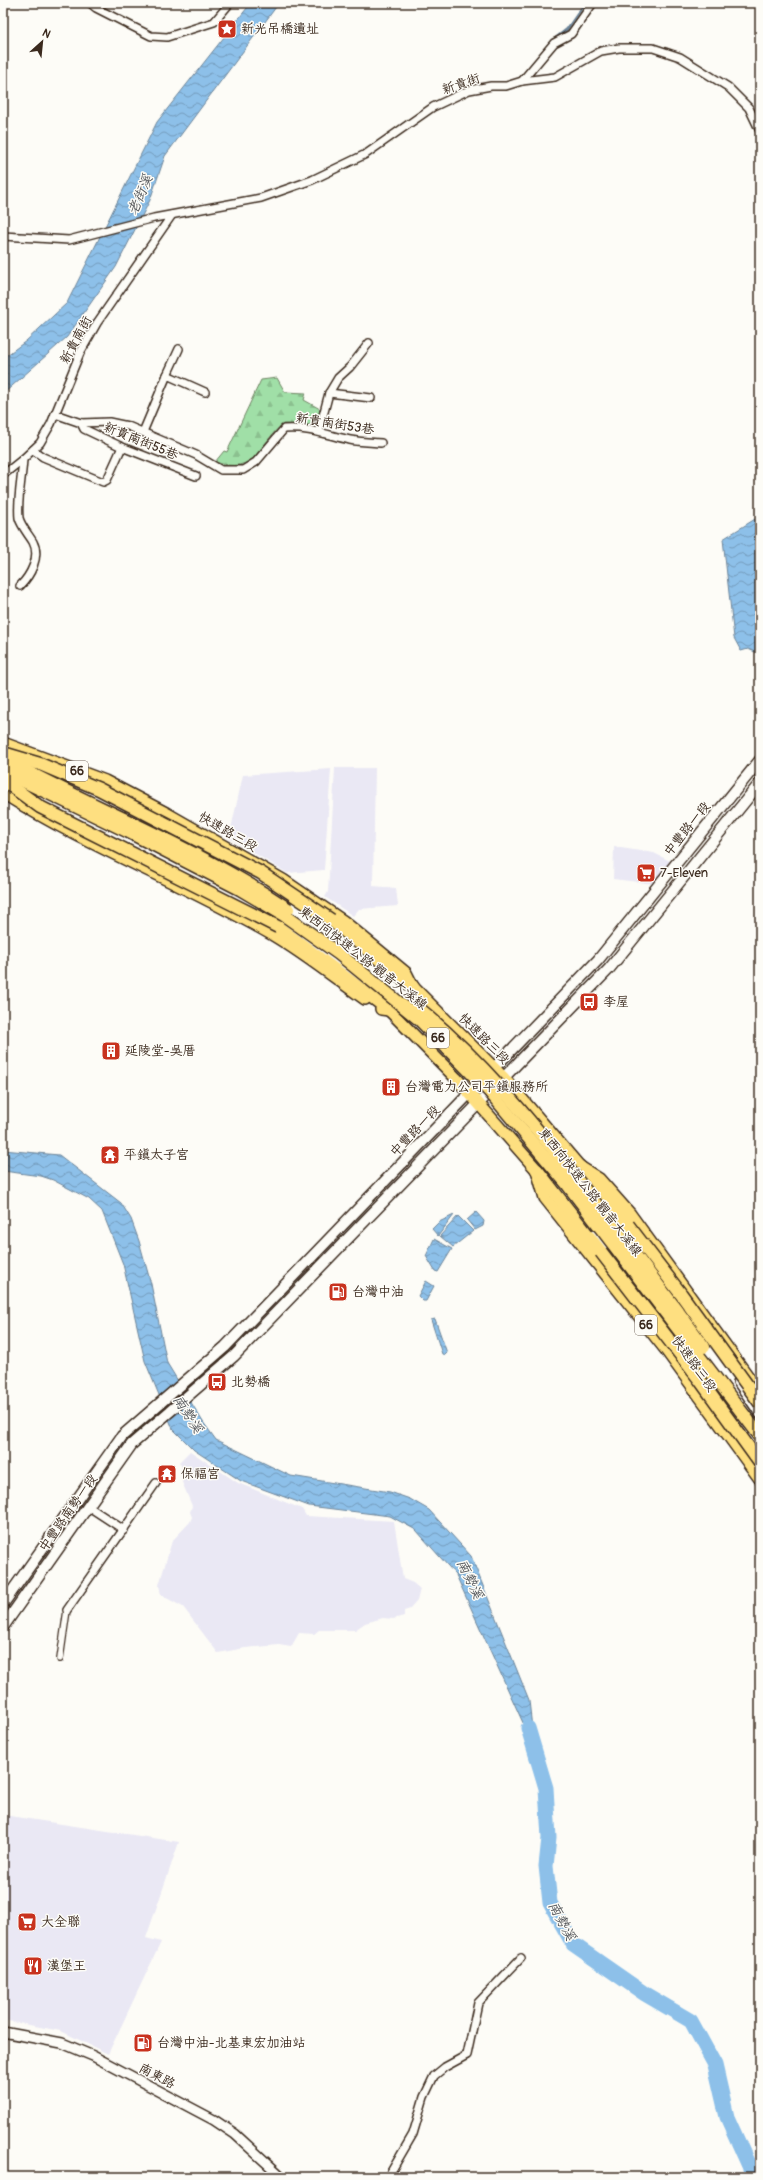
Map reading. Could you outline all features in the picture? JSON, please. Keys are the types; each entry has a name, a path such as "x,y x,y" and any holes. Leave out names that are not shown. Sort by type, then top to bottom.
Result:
{"highway":[{"path":"3,753 40,764 99,789 261,873 331,920 413,987"},
{"name":"東西向快速公路 觀音大溪線","path":"3,759 39,778 93,802 252,884 331,937 432,1019 467,1052 509,1097 549,1145 640,1261 760,1424"},
{"name":"東西向快速公路 觀音大溪線","path":"3,771 127,831 240,889 284,915 339,954 420,1020 489,1091 558,1174 691,1343 760,1436"},
{"path":"3,780 40,807 278,927 389,1010"},
{"path":"580,1167 681,1294 760,1404"},
{"path":"537,1170 700,1380 760,1463"}],"main road":[{"name":"快速路三段","path":"3,743 104,781 149,804 283,880 344,921 406,973 413,987 504,1078 580,1167 599,1179 630,1214 709,1320 760,1392"},
{"name":"中豐路一段","path":"185,1380 225,1347 493,1067 598,960 760,760"},
{"name":"中豐路一段","path":"193,1391 234,1356 609,969 760,783"},
{"name":"快速路三段","path":"3,793 125,860 189,891 274,936 380,1009 389,1010 469,1092 537,1170 545,1198 666,1350 760,1479"},
{"path":"701,832 713,841"},
{"path":"185,1380 193,1391 160,1420 152,1409 185,1380"},
{"name":"中豐路南勢一段","path":"3,1604 122,1436 152,1409"},
{"name":"中豐路南勢一段","path":"3,1628 132,1444 160,1420"},
{"path":"77,1500 89,1507"}],"street":[{"path":"90,3 96,8 151,36 167,37 214,22 230,3"},
{"path":"522,81 554,43 571,34 593,3"},
{"name":"新貴街","path":"3,236 68,240 154,218 261,198 312,180 366,154 433,107 469,90 491,86 506,86 522,81 555,77 601,51 619,48 653,48 680,57 728,87 749,108 760,131"},
{"name":"新貴南街","path":"3,475 23,460 40,443 55,414 80,352 97,323 172,215"},
{"path":"319,431 329,393 338,378 350,367 369,343"},
{"path":"143,432 179,349"},
{"path":"167,374 205,392"},
{"path":"329,393 371,398"},
{"name":"新貴南街53巷","path":"55,414 81,423 109,422 128,426 196,455 221,470 243,470 256,462 284,429 298,428 319,431 352,440 381,443"},
{"name":"新貴南街55巷","path":"81,423 84,430 122,447 196,476"},
{"path":"33,450 42,457 103,482 107,480 122,447"},
{"path":"20,586 27,579 33,567 36,555 34,544 19,519 23,460"},
{"name":"快速路三段","path":"3,743 49,774 143,816 266,883 334,928 399,982 413,987"},
{"name":"快速路三段","path":"3,784 30,794 130,843 290,926 380,995 389,1010"},
{"path":"125,860 130,843 149,804"},
{"name":"快速路三段","path":"580,1167 589,1187 699,1327 760,1414"},
{"name":"快速路三段","path":"537,1170 561,1193 680,1340 760,1449"},
{"path":"666,1350 709,1320"},
{"path":"60,1659 67,1610 156,1483"},
{"path":"89,1507 124,1530"},
{"path":"388,2177 413,2134 424,2097 434,2076 444,2067 467,2055 478,2002 521,1958"},
{"name":"南東路","path":"3,2032 62,2044 93,2056 214,2120 235,2134 282,2177"}],"shaded area":[{"path":"335,768 375,768 373,886 396,888 398,906 359,909 353,916 325,897 328,892"},
{"path":"331,769 324,870 287,873 229,838 243,775"},
{"path":"614,847 654,853 672,862 655,884 613,879"},
{"path":"190,1451 238,1483 302,1509 306,1516 394,1521 403,1579 413,1583 420,1589 417,1601 410,1609 404,1611 404,1616 393,1619 383,1618 365,1623 355,1630 319,1630 314,1634 299,1633 291,1647 279,1645 245,1648 218,1653 183,1607 161,1595 159,1585 172,1541 190,1522 192,1517 190,1512 192,1506 182,1482 185,1472 179,1462"},
{"path":"3,1815 179,1842 146,1938 161,1942 108,2054 61,2031 3,2020"}],"green space":[{"path":"277,378 285,392 306,393 304,400 320,409 318,425 283,424 255,456 248,461 240,465 229,465 215,462 224,451 227,452 261,380"}],"water":[{"name":"老街溪","path":"251,3 279,3 165,156 150,200 116,267 67,337 3,394 3,358 26,341 67,303 157,122"},
{"path":"760,516 760,654 748,649 741,651 734,638 723,539"},
{"path":"3,1150 59,1155 121,1203 131,1219 139,1241 151,1284 167,1363 203,1422 216,1440 291,1476 390,1492 410,1499 429,1510 471,1556 529,1700 534,1747 456,1575 416,1530 390,1516 309,1506 241,1481 194,1450 173,1429 145,1361 123,1264 102,1211 89,1199 53,1180 41,1176 3,1171"},
{"path":"476,1212 484,1221 483,1226 475,1230 467,1220"},
{"path":"454,1215 438,1236 432,1229 439,1222"},
{"path":"458,1216 473,1231 453,1247 440,1236"},
{"path":"434,1239 452,1249 438,1272 435,1271 426,1256"},
{"path":"426,1281 434,1286 426,1301 423,1301 418,1296"},
{"path":"435,1319 447,1353 445,1355 442,1354 431,1320"}],"waterway":[{"path":"553,40 567,29 585,3"},
{"name":"南勢溪","path":"528,1728 546,1788 549,1838 546,1866 550,1903 573,1944 645,1994 691,2021 715,2065 727,2117 754,2177"}],"place":[{"name":"新光吊橋遺址","path":"227,29"},
{"name":"7-Eleven","path":"646,873"},
{"name":"李屋","path":"589,1002"},
{"name":"延陵堂-吳厝","path":"111,1051"},
{"name":"台灣電力公司平鎮服務所","path":"391,1087"},
{"name":"平鎮太子宮","path":"110,1155"},
{"name":"台灣中油","path":"338,1292"},
{"name":"北勢橋","path":"217,1382"},
{"name":"保福宮","path":"167,1474"},
{"name":"大全聯","path":"27,1922"},
{"name":"漢堡王","path":"33,1966"},
{"name":"台灣中油-北基東宏加油站","path":"143,2043"}]}
